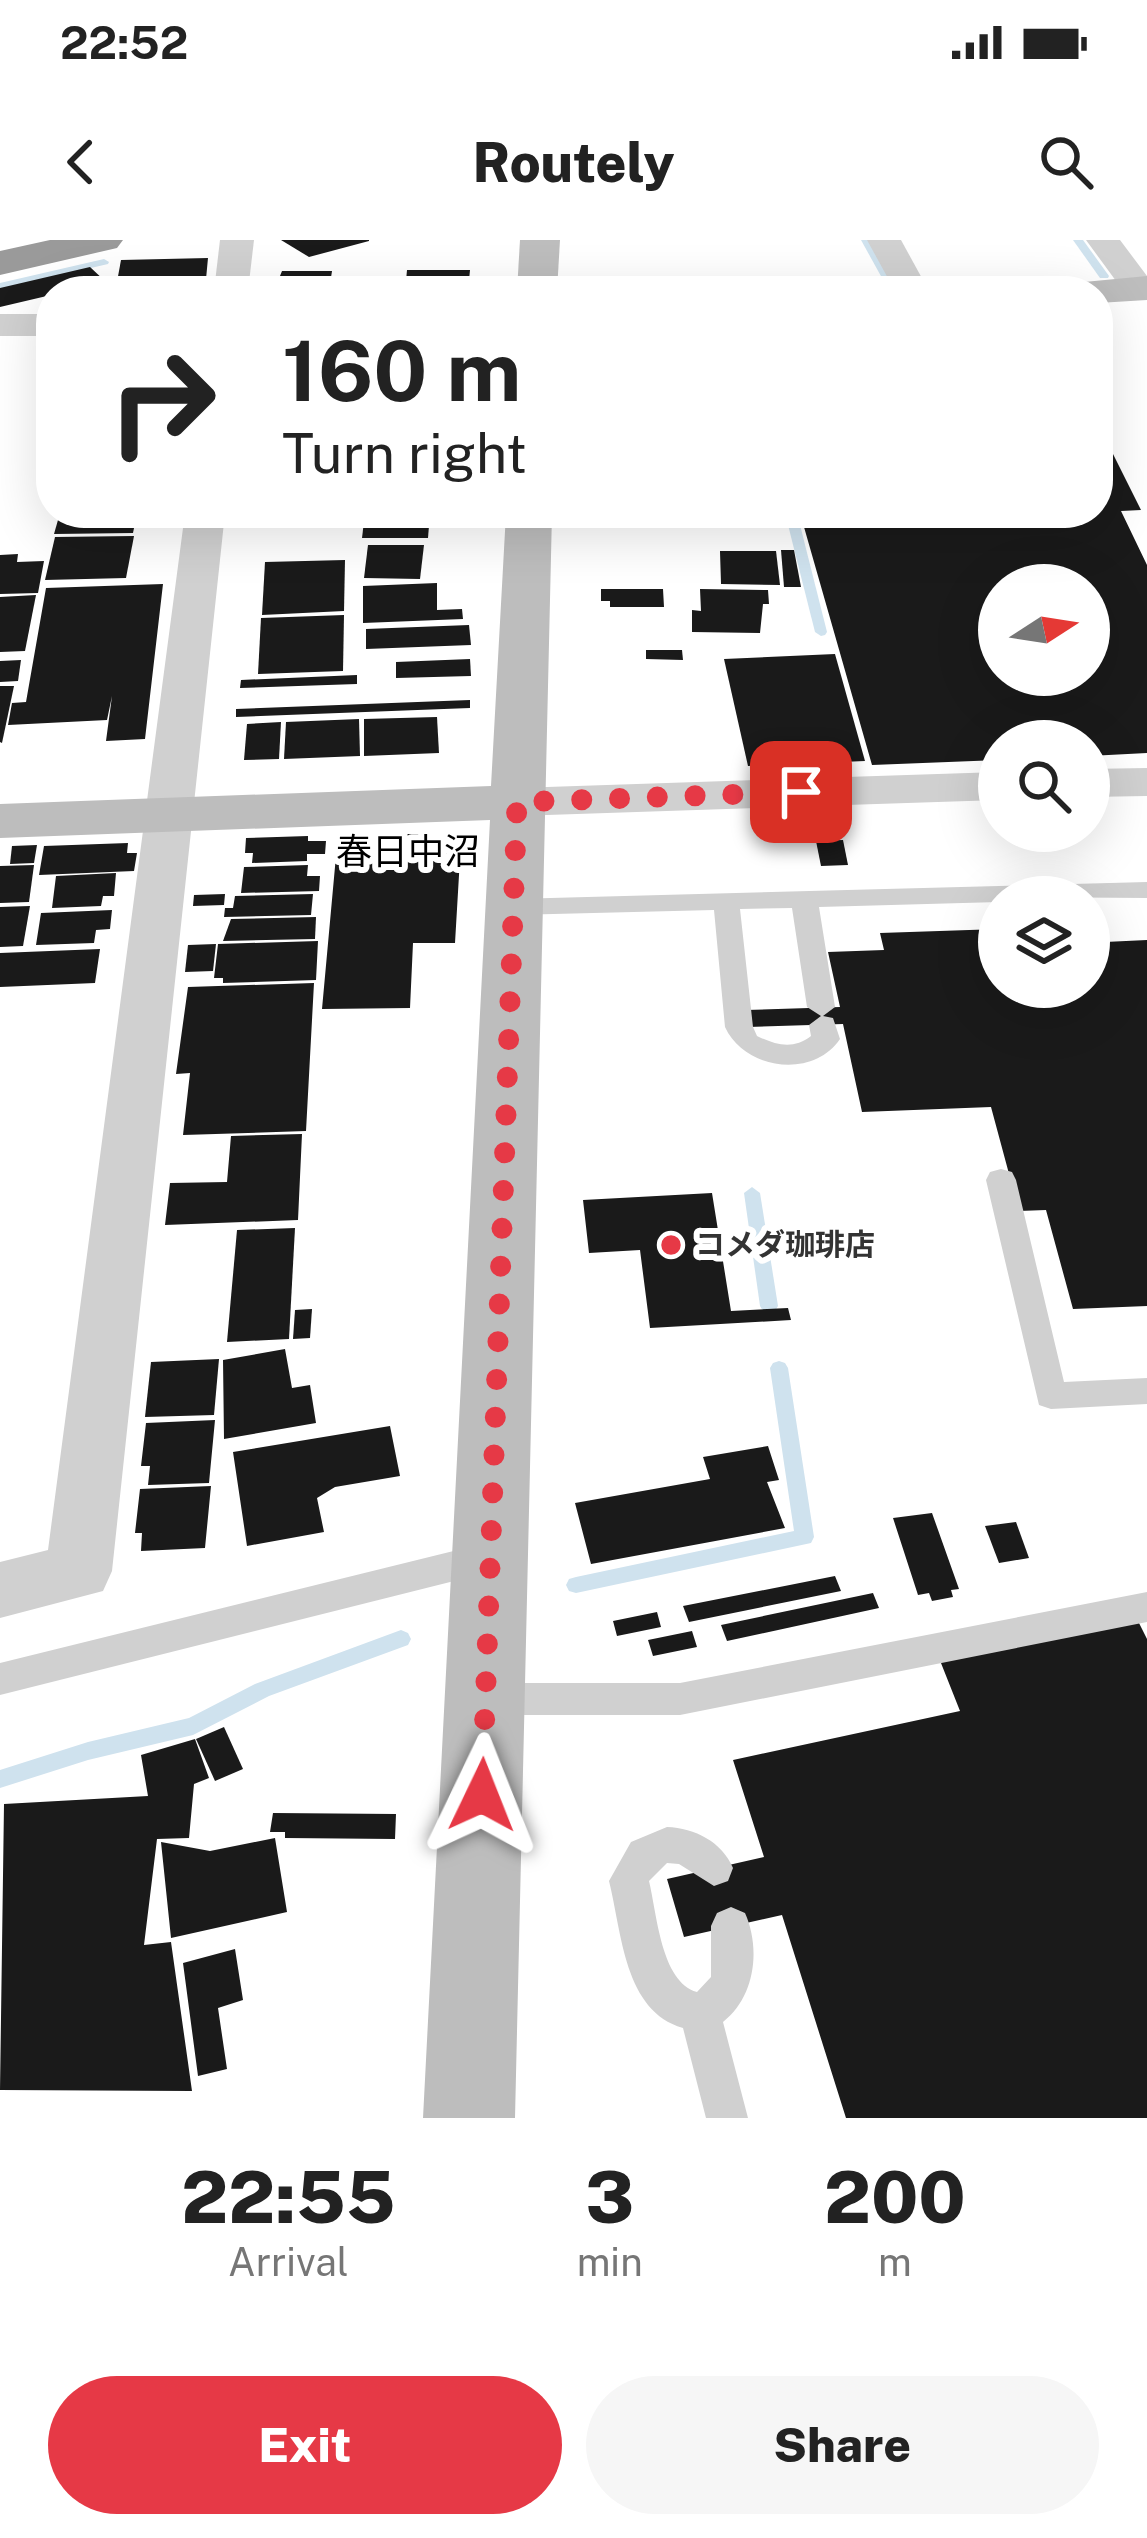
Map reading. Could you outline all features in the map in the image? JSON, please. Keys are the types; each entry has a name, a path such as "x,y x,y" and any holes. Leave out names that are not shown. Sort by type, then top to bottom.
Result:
{"highway":[{"path":"0,250 44,240"},
{"path":"0,263 104,240"}],"main road":[{"path":"539,276 540,240"},
{"path":"469,2118 528,528"},
{"path":"0,821 517,802"}],"street":[{"path":"233,276 237,240"},
{"path":"884,240 904,276"},
{"path":"1103,240 1133,292"},
{"path":"0,325 36,325"},
{"path":"0,1589 80,1571 203,528"},
{"path":"1110,783 1147,782"},
{"path":"517,802 978,787"}],"lane":[{"path":"513,907 1147,890"},
{"path":"726,902 740,1027 746,1042 782,1056 817,1050 826,1040 804,899"},
{"path":"1001,1180 1051,1396 1147,1391"},
{"path":"0,1679 490,1558"},
{"path":"486,1699 680,1699 1147,1607"},
{"path":"714,1868 698,1850 676,1842 655,1846 644,1854 629,1881 656,1984 672,2005 700,2013 717,2006 728,1991 735,1963 731,1926"},
{"path":"700,2013 727,2118"}],"building":[{"path":"281,240 369,240 369,241 309,257"},
{"path":"208,258 206,276 118,276 121,260"},
{"path":"90,267 100,276 51,276"},
{"path":"407,270 470,270 469,276 406,276"},
{"path":"282,271 332,271 331,276 280,276"},
{"path":"36,280 36,299 0,307 0,288"},
{"path":"1113,454 1141,510 1121,511 1147,565 1147,753 1110,755 1110,720 978,720 978,761 872,765 804,528 1113,528"},
{"path":"56,528 134,528 133,533 54,534"},
{"path":"363,528 429,528 428,538 362,538"},
{"path":"134,536 126,578 45,580 55,537"},
{"path":"368,545 424,545 420,579 364,578"},
{"path":"781,550 794,550 801,587 784,587"},
{"path":"720,551 776,551 780,585 721,584"},
{"path":"18,554 17,562 44,561 38,593 0,594 0,555"},
{"path":"345,560 344,611 262,615 265,562"},
{"path":"437,583 437,610 462,609 463,619 363,623 363,586"},
{"path":"163,584 145,739 106,741 112,696 107,720 8,725 12,703 26,702 46,588"},
{"path":"601,589 663,589 664,607 610,607 610,601 601,601"},
{"path":"700,589 768,590 760,633 692,632 692,610 701,611"},
{"path":"36,595 25,651 0,652 0,597"},
{"path":"344,615 343,671 258,674 261,618"},
{"path":"469,625 471,645 366,649 366,629"},
{"path":"646,650 682,650 683,660 646,659"},
{"path":"835,654 865,761 748,766 724,659"},
{"path":"470,659 471,676 396,678 396,662"},
{"path":"21,660 18,681 0,682 0,661"},
{"path":"357,675 357,684 240,688 241,680"},
{"path":"0,686 14,686 2,743 0,742"},
{"path":"470,700 470,708 236,717 236,709"},
{"path":"437,717 439,753 364,756 364,719"},
{"path":"359,719 360,756 284,759 286,722"},
{"path":"281,722 279,759 244,760 247,724"},
{"path":"338,834 418,834 460,858 455,943 413,943 410,1008 322,1009"},
{"path":"308,836 308,841 326,841 325,854 307,854 307,861 252,863 253,853 245,853 246,838"},
{"path":"843,840 848,865 821,866 816,841"},
{"path":"128,843 127,853 137,853 134,871 39,875 44,846"},
{"path":"37,845 34,863 10,864 12,846"},
{"path":"34,865 29,902 0,903 0,866"},
{"path":"308,865 307,876 320,876 319,891 241,893 244,867"},
{"path":"116,873 114,896 103,896 101,906 52,908 56,876"},
{"path":"225,894 224,905 193,906 194,895"},
{"path":"313,894 311,915 224,917 225,908 233,908 235,896"},
{"path":"30,906 23,946 0,947 0,907"},
{"path":"112,910 110,929 96,930 94,943 36,945 41,913"},
{"path":"316,917 315,939 223,941 231,919"},
{"path":"978,930 978,1008 1110,1008 1110,942 1147,940 1147,1306 1073,1309 1046,1210 1019,1211 991,1107 862,1112 843,1024 748,1027 746,1010 840,1007 828,952 884,950 880,933"},
{"path":"318,941 316,980 223,983 223,978 214,978 218,944"},
{"path":"216,944 213,971 185,972 188,945"},
{"path":"100,949 95,983 0,987 0,953"},
{"path":"314,983 306,1131 183,1135 190,1073 176,1074 188,987"},
{"path":"302,1134 298,1220 165,1225 170,1183 227,1182 231,1136"},
{"path":"712,1193 731,1311 788,1308 791,1320 650,1328 640,1250 589,1253 583,1200"},
{"path":"295,1228 289,1339 227,1342 237,1230"},
{"path":"312,1309 310,1338 293,1339 295,1310"},
{"path":"285,1349 292,1388 310,1385 316,1423 224,1439 223,1360"},
{"path":"219,1359 214,1415 145,1417 151,1362"},
{"path":"215,1420 209,1483 148,1485 150,1466 141,1466 146,1423"},
{"path":"390,1426 400,1476 335,1487 317,1498 324,1532 247,1546 233,1452"},
{"path":"768,1446 779,1480 767,1482 785,1528 591,1564 575,1503 710,1479 703,1457"},
{"path":"211,1486 205,1548 141,1551 142,1533 135,1533 140,1489"},
{"path":"932,1513 959,1589 951,1590 953,1597 932,1601 929,1593 918,1595 893,1518"},
{"path":"1016,1522 1029,1558 999,1563 985,1526"},
{"path":"835,1576 841,1591 689,1622 683,1606"},
{"path":"873,1593 879,1608 727,1641 721,1625"},
{"path":"657,1612 661,1627 617,1636 613,1621"},
{"path":"1136,1617 1147,1639 1147,2118 846,2118 782,1915 684,1937 667,1879 764,1857 733,1760 960,1711 939,1658"},
{"path":"692,1631 697,1647 653,1656 648,1640"},
{"path":"224,1727 243,1769 215,1781 196,1739"},
{"path":"195,1739 209,1778 194,1784 189,1838 157,1839 144,1945 171,1942 192,2091 0,2090 4,1804 148,1796 141,1755"},
{"path":"273,1813 396,1814 395,1839 285,1838 285,1832 270,1832"},
{"path":"275,1838 287,1912 171,1938 161,1842 210,1851"},
{"path":"235,1949 243,2000 218,2008 227,2069 198,2076 183,1963"}],"waterway":[{"path":"866,240 886,276"},
{"path":"1078,240 1104,276"},
{"path":"43,276 104,262"},
{"path":"0,286 36,278"},
{"path":"795,528 821,632"},
{"path":"752,1193 769,1306"},
{"path":"576,1585 804,1537 779,1368"},
{"path":"0,1779 88,1751 193,1726 262,1690 401,1639"}],"place":[{"name":"コメダ珈琲店","path":"671,1245"}],"district":[{"name":"春日中沼","path":"408,851"}],"route":[{"path":"482,1795 517,802 801,792"}]}
